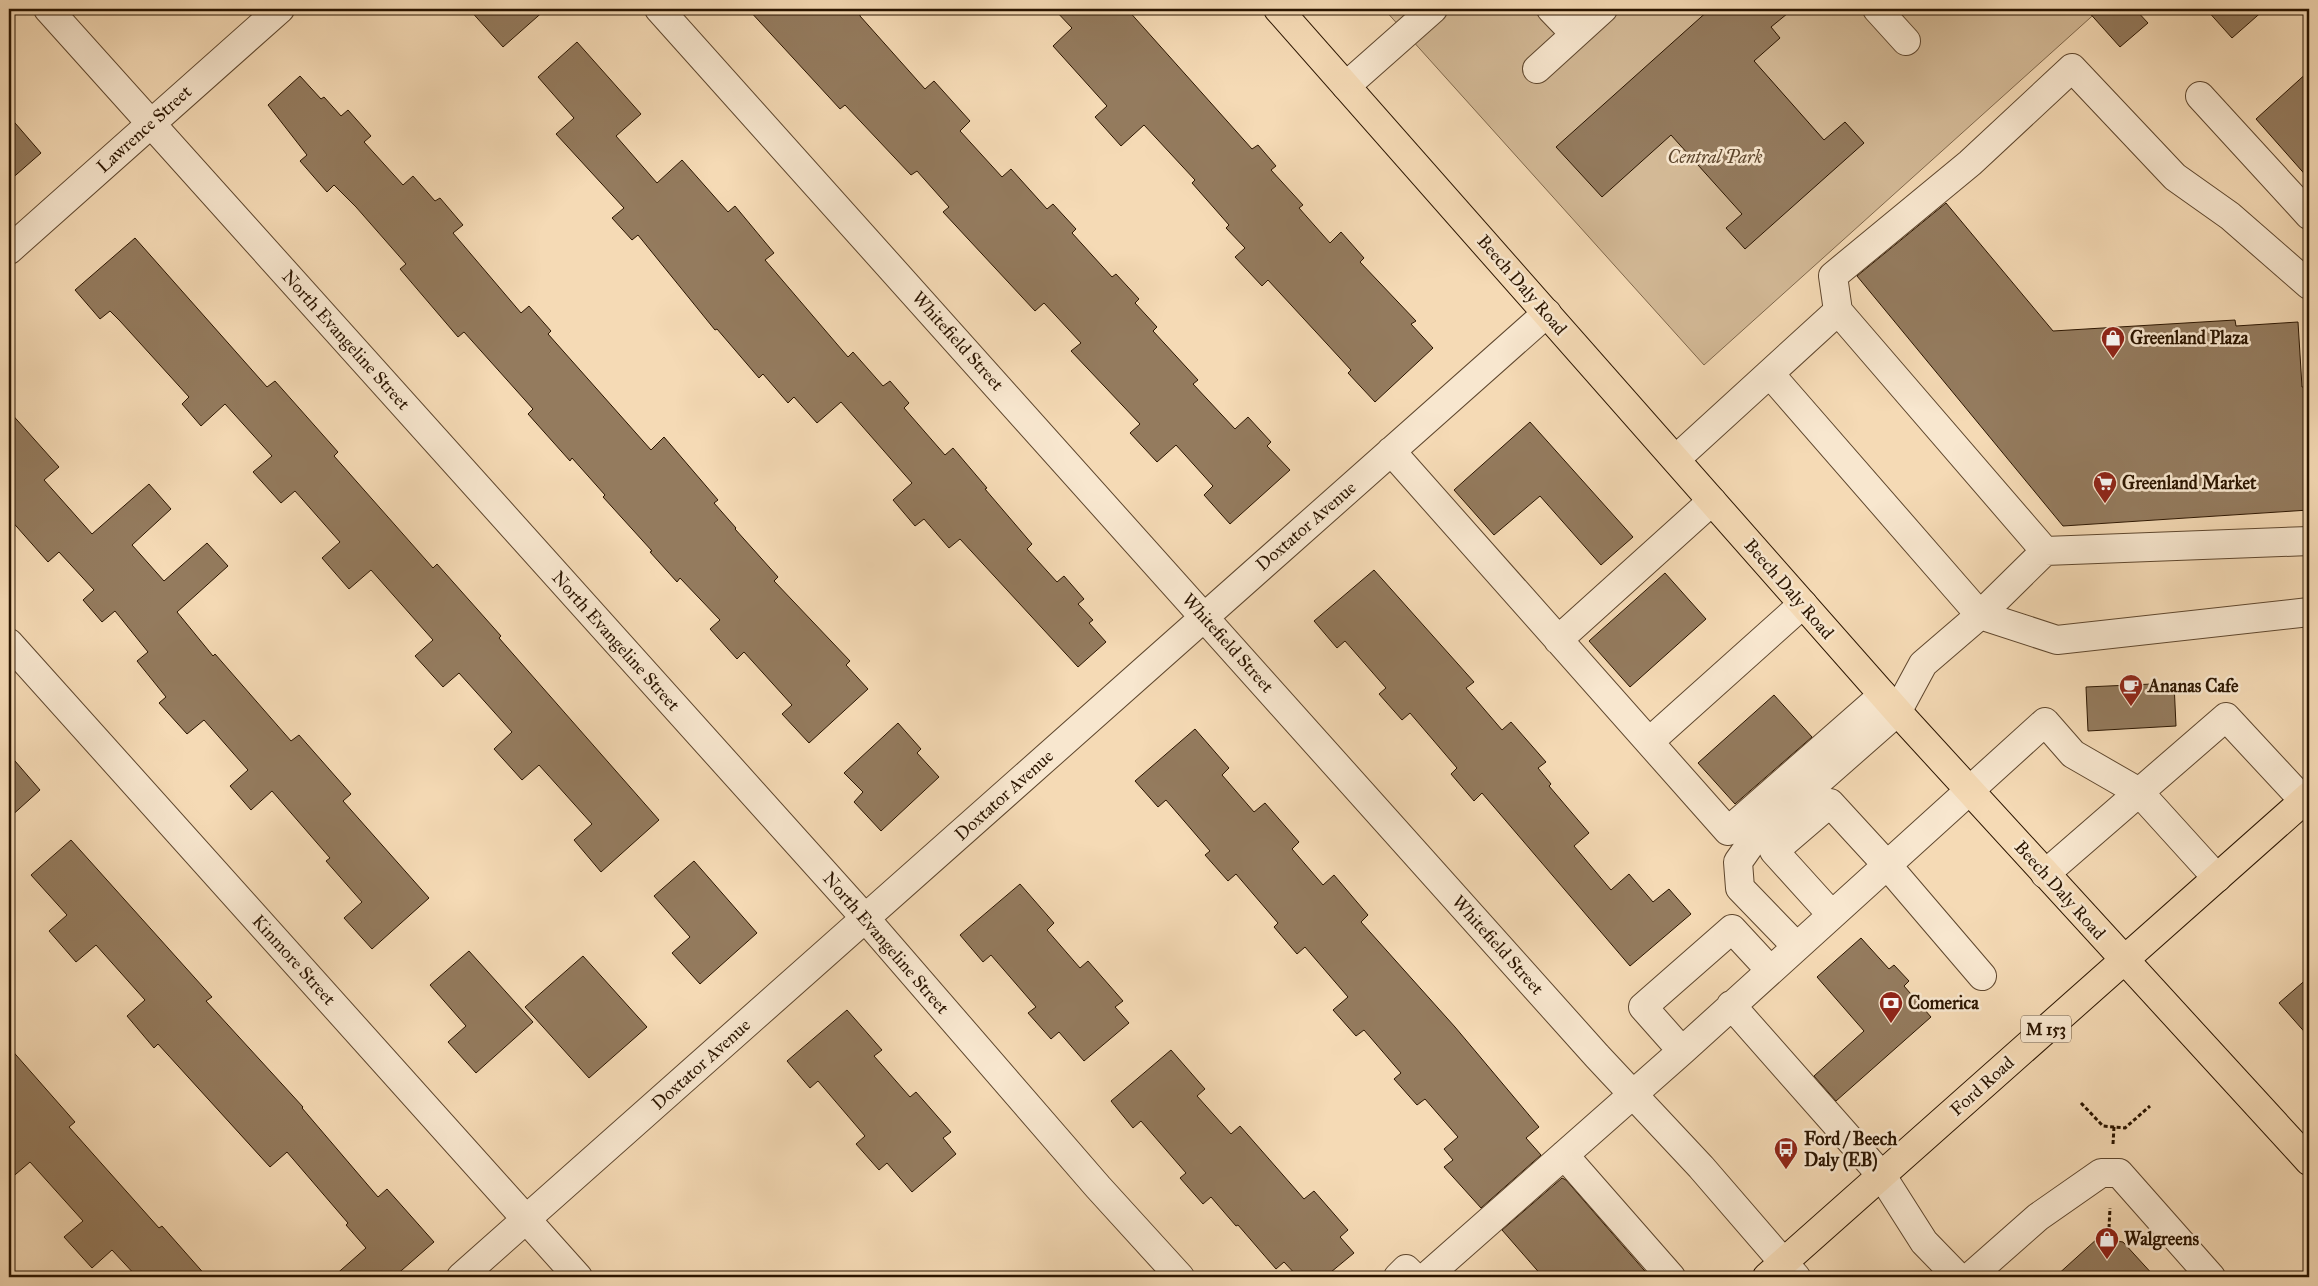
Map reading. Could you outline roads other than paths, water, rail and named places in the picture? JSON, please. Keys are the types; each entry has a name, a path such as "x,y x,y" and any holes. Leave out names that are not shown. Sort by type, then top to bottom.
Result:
{"main road":[{"name":"Beech Daly Road","path":"1278,9 1890,704 2309,1162"},
{"name":"Ford Road","path":"1782,1272 1882,1176 2307,799"}],"street":[{"name":"North Evangeline Street","path":"48,9 865,918 1098,1187 1180,1277"},
{"name":"Lawrence Street","path":"9,250 280,9"},
{"name":"Whitefield Street","path":"659,9 1633,1094 1701,1167 1782,1272"},
{"path":"1346,86 1433,9"},
{"path":"1551,9 1575,34"},
{"path":"1537,69 1603,9"},
{"path":"1877,9 1906,41"},
{"path":"2045,551 1838,311 1833,276 1970,163 2072,68 2175,177 2230,216 2309,284"},
{"path":"2200,96 2309,215"},
{"path":"1676,459 1838,311"},
{"name":"Doxtator Avenue","path":"460,1277 1547,313"},
{"path":"1770,374 1980,615 2057,640 2309,612"},
{"path":"1391,451 1728,831 1890,704"},
{"path":"1558,640 1712,501"},
{"path":"1796,946 1740,888 1738,862 1757,835 1844,759 1924,664 1980,615 2045,551 2309,541"},
{"path":"1649,742 1803,604"},
{"name":"Kinmore Street","path":"9,643 578,1277"},
{"path":"2045,874 2226,717 2307,799"},
{"path":"1426,1277 1633,1094 2045,722 2073,754 2139,792 2217,878"},
{"path":"1831,914 1774,851 1830,803 1887,865 1982,976"},
{"path":"1682,1050 1643,1007 1732,929 1770,970"},
{"path":"1731,1005 1882,1176 1924,1242 1958,1277"},
{"path":"1564,1155 1671,1277"},
{"path":"1970,1277 2038,1217 2101,1173 2106,1173 2119,1174 2212,1277"},
{"path":"1398,1277 1406,1269 1414,1277"}],"place":[{"name":"Greenland Plaza","path":"2113,359"},
{"name":"Greenland Market","path":"2105,504"},
{"name":"Ananas Cafe","path":"2131,707"},
{"name":"Comerica","path":"1891,1024"},
{"name":"Ford / Beech Daly (EB)","path":"1786,1170"},
{"name":"Walgreens","path":"2107,1260"}],"park label":[{"name":"Central Park","path":"1715,157"}]}
